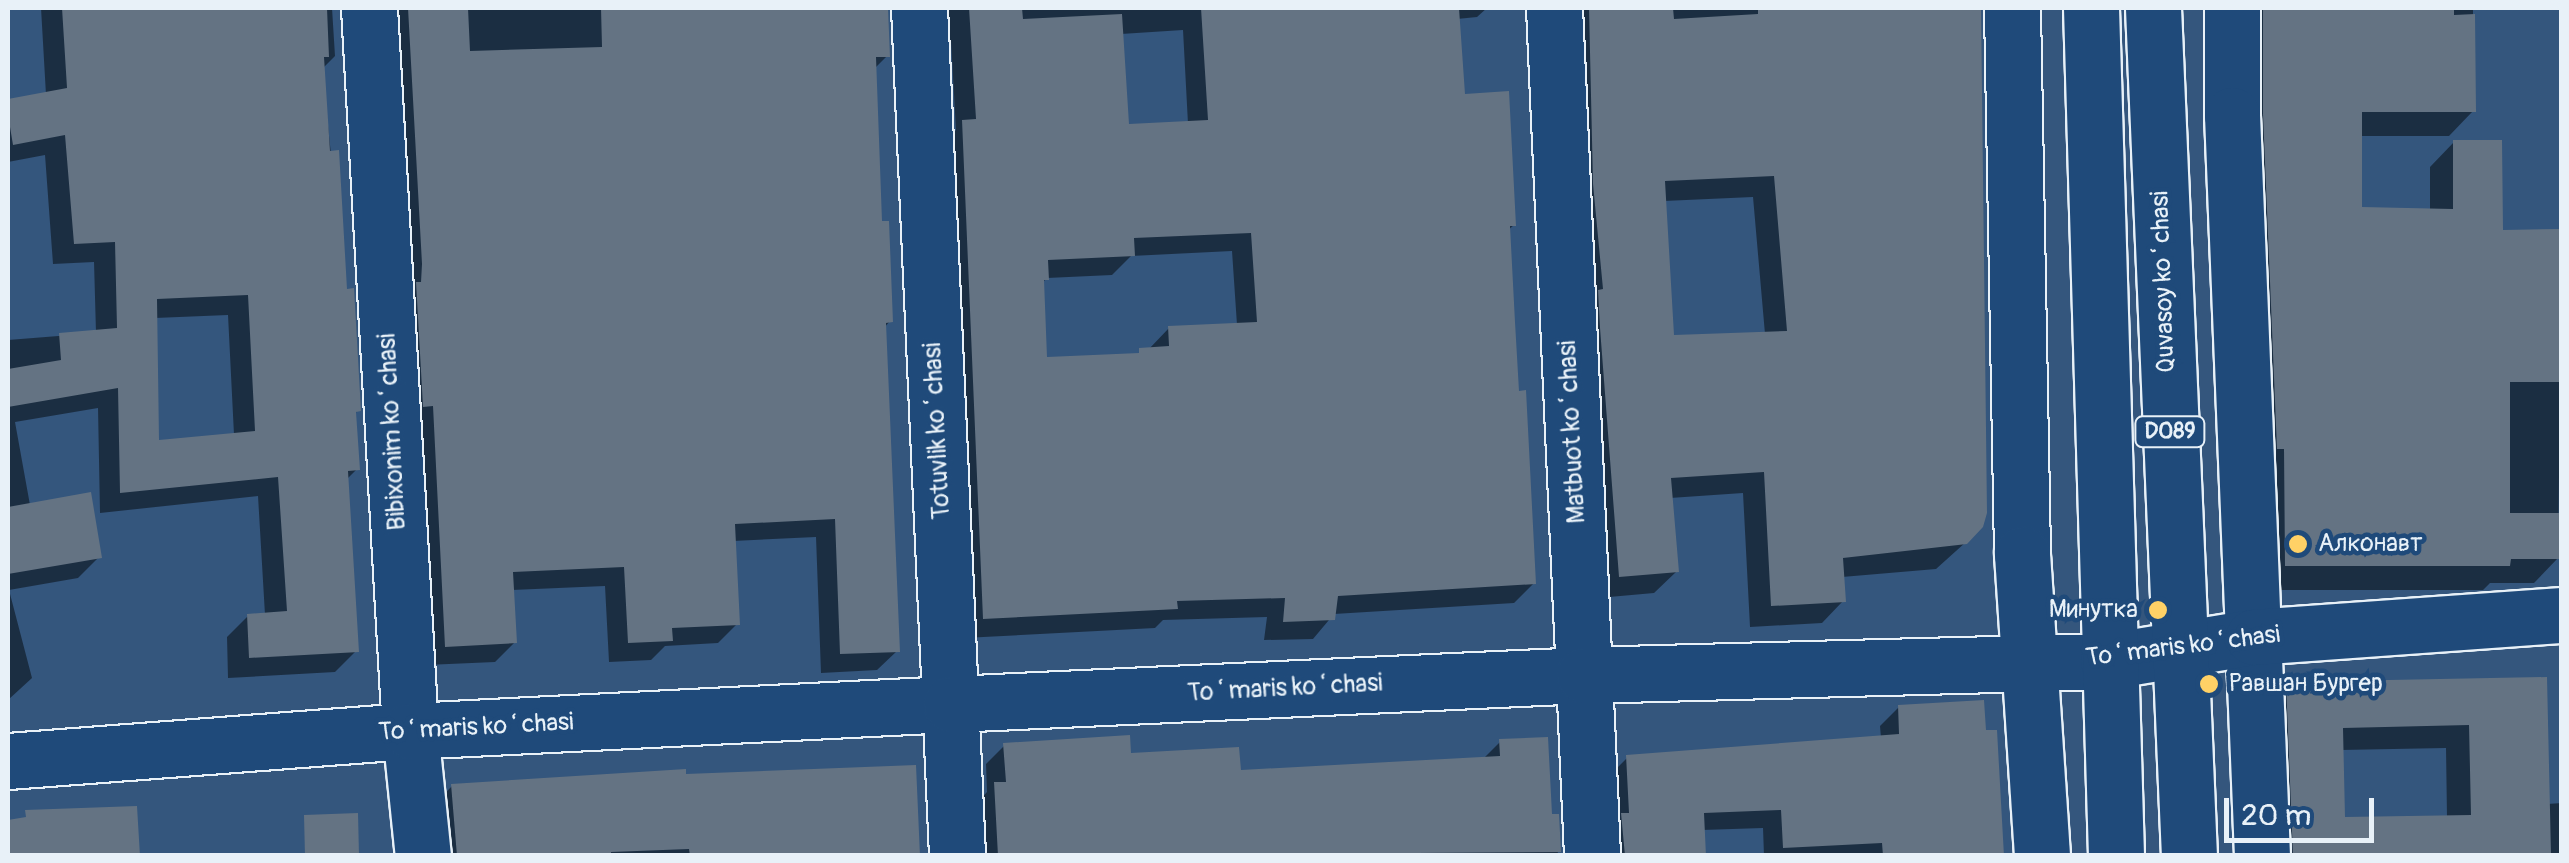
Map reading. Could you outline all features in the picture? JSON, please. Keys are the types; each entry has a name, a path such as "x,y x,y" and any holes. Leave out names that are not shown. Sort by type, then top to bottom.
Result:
{"street":[{"name":"Bibixonim koʻchasi","path":"369,8 410,731 423,856"},
{"name":"Totuvlik koʻchasi","path":"919,8 957,856"},
{"name":"Matbuot koʻchasi","path":"1554,8 1592,856"},
{"path":"2012,8 2022,554 2042,856"},
{"name":"D089","path":"2091,8 2116,856"},
{"name":"Quvasoy koʻchasi","path":"2153,8 2188,856"},
{"path":"2232,8 2232,115 2262,856"},
{"name":"Toʻmaris koʻchasi","path":"8,761 410,731 950,704 1584,675 2108,661 2253,636 2562,615"}],"building":[{"path":"62,8 327,8 329,57 324,57 330,151 339,150 347,289 354,288 361,411 356,412 360,470 348,471 359,652 249,658 247,614 287,611 278,477 120,493 118,388 8,407 8,369 61,360 59,333 117,328 115,242 74,244 65,135 13,145 8,99 67,88","holes":["248,295 255,431 159,440 157,299"]},
{"path":"408,8 468,8 470,51 602,47 601,8 888,8 890,57 876,57 882,221 889,221 893,322 886,323 900,652 840,654 835,519 735,524 740,625 672,628 673,641 628,643 624,567 513,572 517,643 445,647 433,406 423,407 416,282 421,282 422,264"},
{"path":"969,8 1022,8 1023,19 1122,14 1129,124 1208,120 1201,8 1459,8 1465,94 1509,91 1516,226 1510,226 1515,322 1519,391 1526,390 1536,584 1338,596 1335,620 1283,622 1285,598 1177,601 1178,609 983,619 962,120 976,119","holes":["1251,233 1257,322 1168,326 1169,346 1139,348 1139,353 1047,357 1044,280 1049,280 1048,260 1135,256 1134,238"]},
{"path":"1589,8 1673,8 1674,19 1758,14 1758,8 1981,8 1987,513 1983,527 1967,544 1843,558 1846,602 1771,606 1764,472 1671,478 1679,572 1619,577 1600,328 1598,290 1603,289 1593,184","holes":["1774,176 1787,331 1674,335 1665,181"]},
{"path":"2263,8 2454,8 2454,15 2475,14 2476,112 2362,112 2362,207 2453,209 2453,140 2502,140 2503,230 2562,229 2562,382 2510,382 2510,513 2560,513 2561,559 2511,559 2510,566 2285,566 2284,449 2277,449 2263,114"},
{"path":"91,492 102,558 8,574 8,507"},
{"path":"2547,677 2551,854 2293,856 2286,682","holes":["2469,725 2471,815 2345,817 2343,728"]},
{"path":"1984,700 1986,730 1997,730 2004,856 1883,856 1882,843 1783,848 1781,810 1704,813 1706,856 1625,856 1621,813 1629,813 1626,755 1899,734 1898,705"},
{"path":"1130,735 1131,753 1239,747 1241,770 1500,756 1499,739 1548,737 1552,814 1559,814 1561,852 998,856 994,782 1006,782 1003,743"},
{"path":"916,765 920,856 690,856 689,849 611,852 611,856 457,856 451,784 686,769 686,774"},
{"path":"137,806 140,856 8,856 8,820 26,817 25,810"},
{"path":"358,813 359,856 305,856 304,815"}],"place":[{"name":"Алконавт","path":"2298,544"},
{"name":"Минутка","path":"2158,610"},
{"name":"Равшан Бургер","path":"2209,684"}]}
